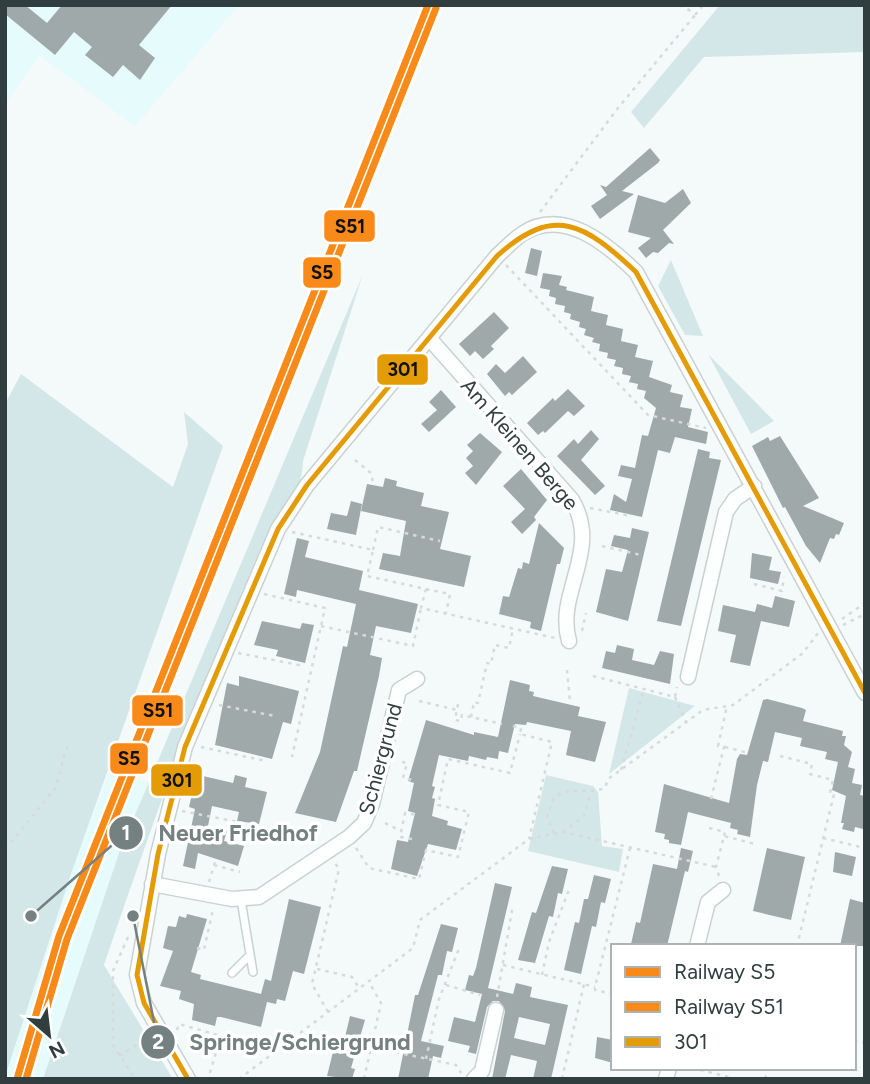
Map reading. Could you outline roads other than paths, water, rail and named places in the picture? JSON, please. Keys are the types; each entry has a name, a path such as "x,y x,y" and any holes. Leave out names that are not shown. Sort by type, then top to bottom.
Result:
{"street":[{"path":"188,1079 144,1003 138,984 139,957 169,809 185,747 202,701 278,529 307,485 497,256 523,232 550,225 580,229 607,244 636,272 865,693"},
{"name":"Am Kleinen Berge","path":"429,338 572,500 582,517 584,535 564,626 569,641"},
{"path":"688,677 726,512 735,499 754,486"},
{"name":"Schiergrund","path":"152,884 241,900 259,897 349,837 364,823 372,804 399,690 417,680"},
{"path":"698,944 708,902 723,890"},
{"path":"474,1079 482,1071 496,1010"}],"lane":[{"path":"241,900 253,972"},
{"path":"232,973 250,956"}],"rail line":[{"name":"S5","path":"17,1079 59,936 428,5"},
{"name":"S51","path":"26,1079 67,939 436,8"}],"place":[{"name":"Neuer Friedhof","path":"31,916"},
{"name":"Springe/Schiergrund","path":"133,916"}]}
